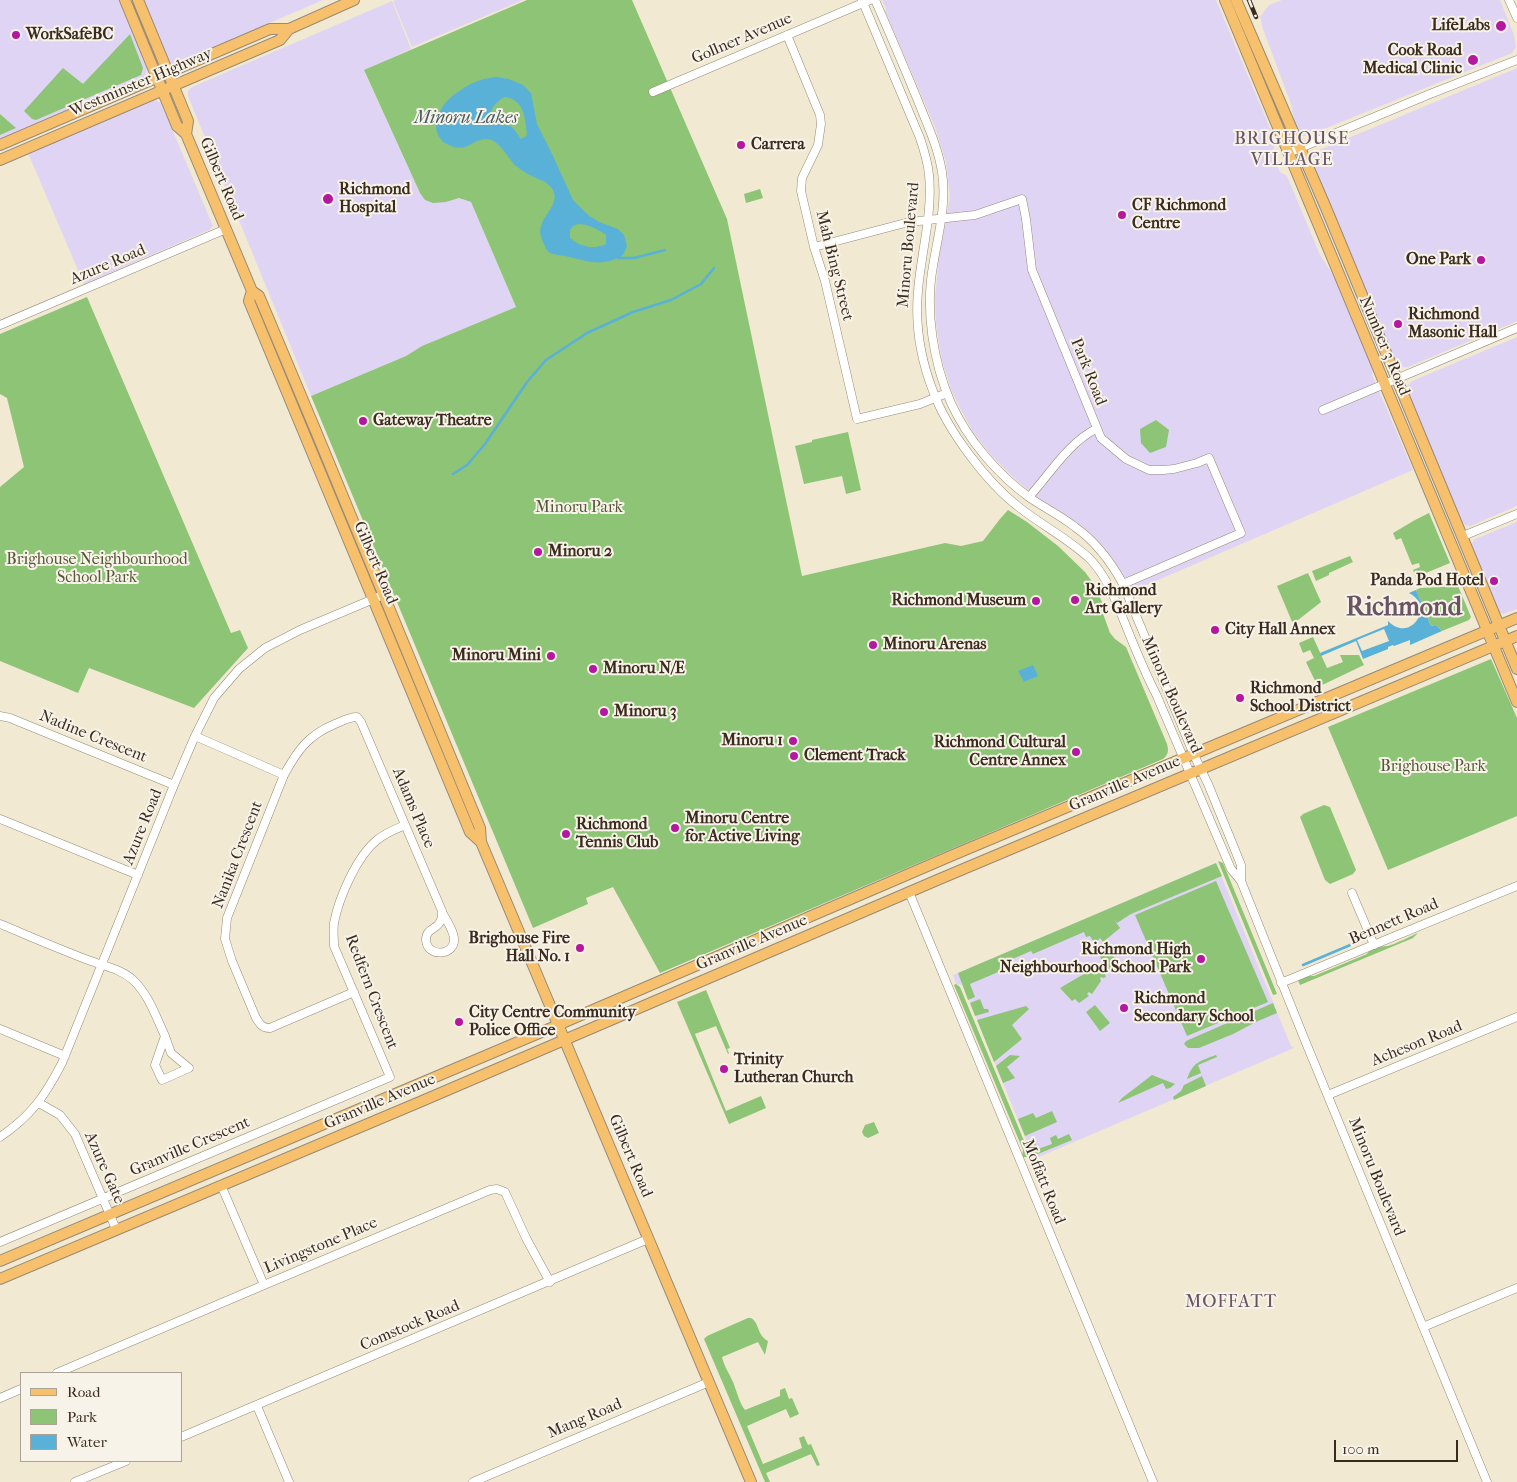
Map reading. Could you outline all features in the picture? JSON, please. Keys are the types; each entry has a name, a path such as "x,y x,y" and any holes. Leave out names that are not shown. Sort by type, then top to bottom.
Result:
{"main road":[{"name":"Gilbert Road","path":"125,0 177,126 186,134 252,291 259,296 480,828 481,842 750,1482"},
{"name":"Gilbert Road","path":"138,0 188,122 186,134"},
{"name":"Westminster Highway","path":"0,160 280,40 290,29 354,0"},
{"name":"Number 3 Road","path":"1225,0 1517,702"},
{"name":"Number 3 Road","path":"1236,0 1301,148 1517,669"},
{"name":"Westminster Highway","path":"0,145 270,29 290,29"},
{"name":"Gilbert Road","path":"252,291 250,301 373,599 470,832 481,842"},
{"name":"Granville Avenue","path":"0,1261 1517,618"},
{"name":"Granville Avenue","path":"0,1279 422,1101 909,892 1517,636"}],"street":[{"name":"Minoru Boulevard","path":"875,0 935,143 943,173 944,196 932,268 931,309 934,345 947,393 954,409 975,443 1002,475 1029,497 1076,527 1103,553 1123,584 1189,757 1190,773 1230,869 1241,881 1281,983 1488,1482"},
{"path":"1509,0 1517,18"},
{"name":"Minoru Boulevard","path":"865,1 926,157 930,196 920,272 917,325 926,370 935,398 947,422 980,468 1009,499 1066,539 1090,560 1109,585 1147,676 1189,757 1201,769 1241,866 1241,881"},
{"name":"Gollner Avenue","path":"653,92 865,1"},
{"name":"Mah Bing Street","path":"786,35 820,116 821,124 818,145 802,178 801,191 814,247 825,281 857,418 920,404 947,393"},
{"path":"1288,153 1517,60"},
{"name":"Park Road","path":"941,219 975,215 1022,200 1032,270 1101,438 1117,453 1149,470 1174,469 1209,458 1241,533 1123,584"},
{"path":"814,247 909,222 941,219"},
{"name":"Azure Road","path":"0,325 226,229"},
{"path":"1323,410 1517,328"},
{"path":"1029,497 1073,446 1096,429"},
{"path":"1463,536 1517,514"},
{"name":"Azure Road","path":"0,1138 16,1126 39,1103 65,1056 174,786 195,736 214,698 239,669 265,648 300,630 383,595"},
{"name":"Nadine Crescent","path":"0,716 10,718 174,786"},
{"name":"Nanika Crescent","path":"354,992 270,1028 265,1028 256,1018 232,961 225,939 227,918 284,775 294,757 311,737 327,727 351,717 357,717"},
{"name":"Adams Place","path":"357,717 361,722 453,933 454,942 452,946 447,952 438,953 428,946 426,938 430,930 441,922 442,911"},
{"path":"195,736 284,775"},
{"path":"0,819 138,875"},
{"name":"Redfern Crescent","path":"390,1077 334,946 333,933 337,912 352,874 368,849 378,838 405,825"},
{"name":"Bennett Road","path":"1281,983 1517,886"},
{"name":"Moffatt Road","path":"909,892 1153,1482"},
{"path":"1352,893 1374,945"},
{"path":"0,924 122,972 139,986 147,997 165,1036 172,1053 189,1068 162,1080 155,1065 165,1036"},
{"name":"Acheson Road","path":"1328,1095 1517,1017"},
{"path":"0,1029 65,1056"},
{"name":"Granville Crescent","path":"0,1242 390,1077"},
{"name":"Azure Gate","path":"39,1103 60,1115 75,1134 116,1229"},
{"path":"221,1186 264,1285"},
{"name":"Livingstone Place","path":"59,1372 490,1190 498,1189 505,1192 526,1238 550,1282"},
{"name":"Comstock Road","path":"182,1437 648,1239"},
{"path":"1424,1327 1517,1288"},
{"name":"Mang Road","path":"473,1482 708,1382"},
{"path":"0,1398 20,1389"},
{"path":"257,1406 289,1482"},
{"path":"75,1482 124,1462"}],"shaded area":[{"path":"0,0 119,0 147,66 146,75 141,79 0,140"},
{"path":"143,0 323,0 174,64 168,61"},
{"path":"523,0 412,47 393,1"},
{"name":"CF Richmond Centre","path":"882,0 1216,0 1275,140 1274,148 1271,151 1280,172 1287,176 1320,255 1335,278 1373,370 1372,375 1413,470 1135,590 1129,590 1110,557 1015,479 990,454 973,432 951,389 942,361 936,324 935,299 939,257 950,197 946,162 935,127"},
{"path":"1282,0 1500,0 1514,35 1516,47 1512,53 1303,136 1296,130 1291,104 1260,17 1269,5"},
{"name":"Richmond Hospital","path":"392,1 411,49 364,71 420,193 446,202 459,198 471,202 516,307 422,346 406,356 311,396 188,96 188,91 192,87"},
{"path":"1517,68 1517,321 1408,367 1398,367 1395,364 1310,159 1311,156 1317,151"},
{"path":"155,100 161,103 213,226 209,230 84,284 28,153"},
{"path":"1517,337 1517,506 1470,526 1465,525 1460,521 1406,390 1407,386 1412,381"},
{"path":"1517,522 1517,609 1503,614 1498,611 1472,543 1475,539"},
{"name":"Richmond Secondary School","path":"1216,863 1291,1046 1294,1048 1034,1159 963,985 956,984 953,975"}],"green space":[{"name":"Minoru Park","path":"527,0 632,0 727,219 802,576 945,543 961,546 983,541 1008,510 1058,546 1085,572 1093,583 1102,602 1102,611 1110,633 1126,647 1167,744 1168,753 1163,759 660,973 613,887 586,898 588,904 533,928 311,396 406,356 422,346 516,307 471,202 459,198 433,203 425,200 420,193 364,70"},
{"path":"130,34 143,68 141,75 36,120 32,119 24,111 63,68 83,84"},
{"path":"0,114 16,128 0,135"},
{"path":"760,189 763,198 746,203 744,194"},
{"name":"Brighouse Neighbourhood School Park","path":"87,297 231,633 240,630 248,648 194,708 89,668 78,693 0,661 0,487 24,467 7,398 0,394 0,334"},
{"path":"1156,420 1169,430 1166,447 1150,453 1141,443 1140,429"},
{"path":"848,432 861,490 846,494 842,476 804,484 795,446"},
{"path":"1429,513 1450,563 1416,577 1413,570 1420,567 1419,563 1412,565 1401,538 1396,540 1393,533"},
{"path":"1350,556 1353,562 1316,581 1312,571"},
{"path":"1308,573 1321,602 1293,624 1277,586"},
{"path":"1458,586 1471,617 1469,620 1442,631 1436,625 1431,626 1416,590 1420,588"},
{"path":"1313,637 1327,668 1343,662 1340,655 1359,655 1364,665 1318,687 1306,662 1314,658 1310,650 1303,653 1299,643"},
{"name":"Brighouse Park","path":"1491,659 1517,718 1517,816 1388,870 1328,727"},
{"path":"1324,805 1330,807 1356,870 1353,874 1330,884 1325,880 1300,817"},
{"path":"1218,861 1223,863 1277,994 1273,995"},
{"path":"1216,863 1222,876 1131,914 1117,923 1113,918 1120,928 1103,942 1100,938 1095,944 1090,936 1086,937 1084,932 1033,954 1031,951 1001,964 1003,970 970,984 975,997 968,1000 958,973"},
{"name":"Richmond High Neighbourhood School Park","path":"1216,881 1268,1002 1187,1036 1135,915"},
{"path":"1418,933 1413,938 1300,985 1298,980 1307,976 1314,976 1367,954 1374,948 1392,945"},
{"path":"1103,943 1122,967 1115,973 1104,967 1097,948"},
{"path":"1101,964 1106,977 1101,977 1101,981 1092,994 1089,992 1087,994 1089,996 1079,1003 1075,999 1072,1001 1060,988"},
{"path":"956,984 960,987 1027,1148 1028,1157 1022,1157 1023,1150 954,985"},
{"path":"706,990 730,1048 727,1049 729,1053 728,1054 716,1026 695,1034 726,1111 761,1096 766,1108 729,1124 677,1002"},
{"path":"980,999 984,1009 988,1009 989,1012 975,1016 970,1003"},
{"path":"1273,1003 1277,1013 1233,1034 1199,1048 1188,1048 1184,1044 1186,1041"},
{"path":"1095,1005 1110,1023 1100,1031 1086,1012"},
{"path":"1026,1006 1029,1009 1012,1025 1022,1039 994,1062 977,1020"},
{"path":"1010,1055 1020,1056 1007,1067 1015,1078 1003,1083 996,1066"},
{"path":"1216,1055 1217,1057 1198,1065 1201,1073 1187,1079 1192,1069 1198,1063"},
{"path":"1152,1075 1175,1084 1166,1089 1163,1083 1118,1103 1122,1098"},
{"path":"1202,1076 1206,1086 1174,1100 1173,1097 1181,1091 1184,1085"},
{"path":"1052,1111 1057,1122 1025,1136 1018,1119 1033,1113 1036,1118"},
{"path":"874,1122 879,1133 868,1138 864,1136 862,1132 865,1125"},
{"path":"1069,1134 1072,1140 1033,1156 1029,1145 1035,1143 1038,1149 1052,1144 1050,1138 1056,1135 1058,1139"},
{"path":"748,1318 754,1320 764,1338 768,1341 765,1355 758,1342 722,1357 741,1404 745,1410 780,1396 780,1390 785,1388 789,1399 792,1398 799,1414 790,1418 786,1409 747,1426 763,1464 802,1448 799,1438 804,1436 808,1445 811,1444 820,1465 817,1466 811,1454 766,1473 770,1482 765,1482 704,1339"}],"water":[{"name":"Minoru Lakes","path":"496,77 509,79 523,85 531,93 537,124 573,200 588,215 599,222 618,229 624,235 627,246 623,255 608,261 594,262 550,253 541,237 540,230 555,196 549,185 518,168 499,145 491,140 481,140 459,148 447,144 440,139 436,126 437,118 445,103 458,91 483,79","holes":["505,97 516,102 522,110 527,134 521,139 512,127 499,124 492,117 492,109 497,102","578,224 589,226 606,235 606,244 592,247 574,241 570,238 570,230"]},
{"path":"1416,590 1431,626 1436,625 1442,631 1410,645 1410,640 1393,645 1388,647 1388,649 1363,659 1356,641 1321,656 1320,653 1388,625 1388,621 1396,627 1404,628 1411,626 1420,614 1420,606 1417,599 1409,593","holes":["1384,629 1389,641 1362,651 1357,640"]},
{"path":"1033,665 1038,676 1024,682 1018,671"}],"waterway":[{"path":"618,258 634,258 665,250"},
{"path":"453,474 467,465 485,444 527,382 546,360 587,333 633,312 671,300 701,284 714,268"},
{"path":"1303,965 1355,943"}],"railway":[{"path":"1249,0 1256,17"}],"place":[{"name":"LifeLabs","path":"1501,26"},
{"name":"WorkSafeBC","path":"16,35"},
{"name":"Cook Road Medical Clinic","path":"1473,60"},
{"name":"Carrera","path":"741,145"},
{"name":"Richmond Hospital","path":"328,199"},
{"name":"CF Richmond Centre","path":"1122,215"},
{"name":"One Park","path":"1481,260"},
{"name":"Richmond Masonic Hall","path":"1398,324"},
{"name":"Gateway Theatre","path":"363,421"},
{"name":"Minoru 2","path":"538,552"},
{"name":"Panda Pod Hotel","path":"1494,581"},
{"name":"Richmond Art Gallery","path":"1075,600"},
{"name":"Richmond Museum","path":"1036,601"},
{"name":"City Hall Annex","path":"1215,630"},
{"name":"Minoru Arenas","path":"873,645"},
{"name":"Minoru Mini","path":"551,656"},
{"name":"Minoru N/E","path":"593,669"},
{"name":"Richmond School District","path":"1240,698"},
{"name":"Minoru 3","path":"604,712"},
{"name":"Minoru 1","path":"793,741"},
{"name":"Richmond Cultural Centre Annex","path":"1076,752"},
{"name":"Clement Track","path":"794,756"},
{"name":"Minoru Centre for Active Living","path":"675,828"},
{"name":"Richmond Tennis Club","path":"566,834"},
{"name":"Brighouse Fire Hall No. 1","path":"580,948"},
{"name":"Richmond High Neighbourhood School Park","path":"1201,959"},
{"name":"Richmond Secondary School","path":"1124,1008"},
{"name":"City Centre Community Police Office","path":"459,1022"},
{"name":"Trinity Lutheran Church","path":"724,1069"}],"district":[{"name":"BRIGHOUSE VILLAGE","path":"1292,150"},
{"name":"Richmond","path":"1404,609"},
{"name":"MOFFATT","path":"1231,1303"}]}
